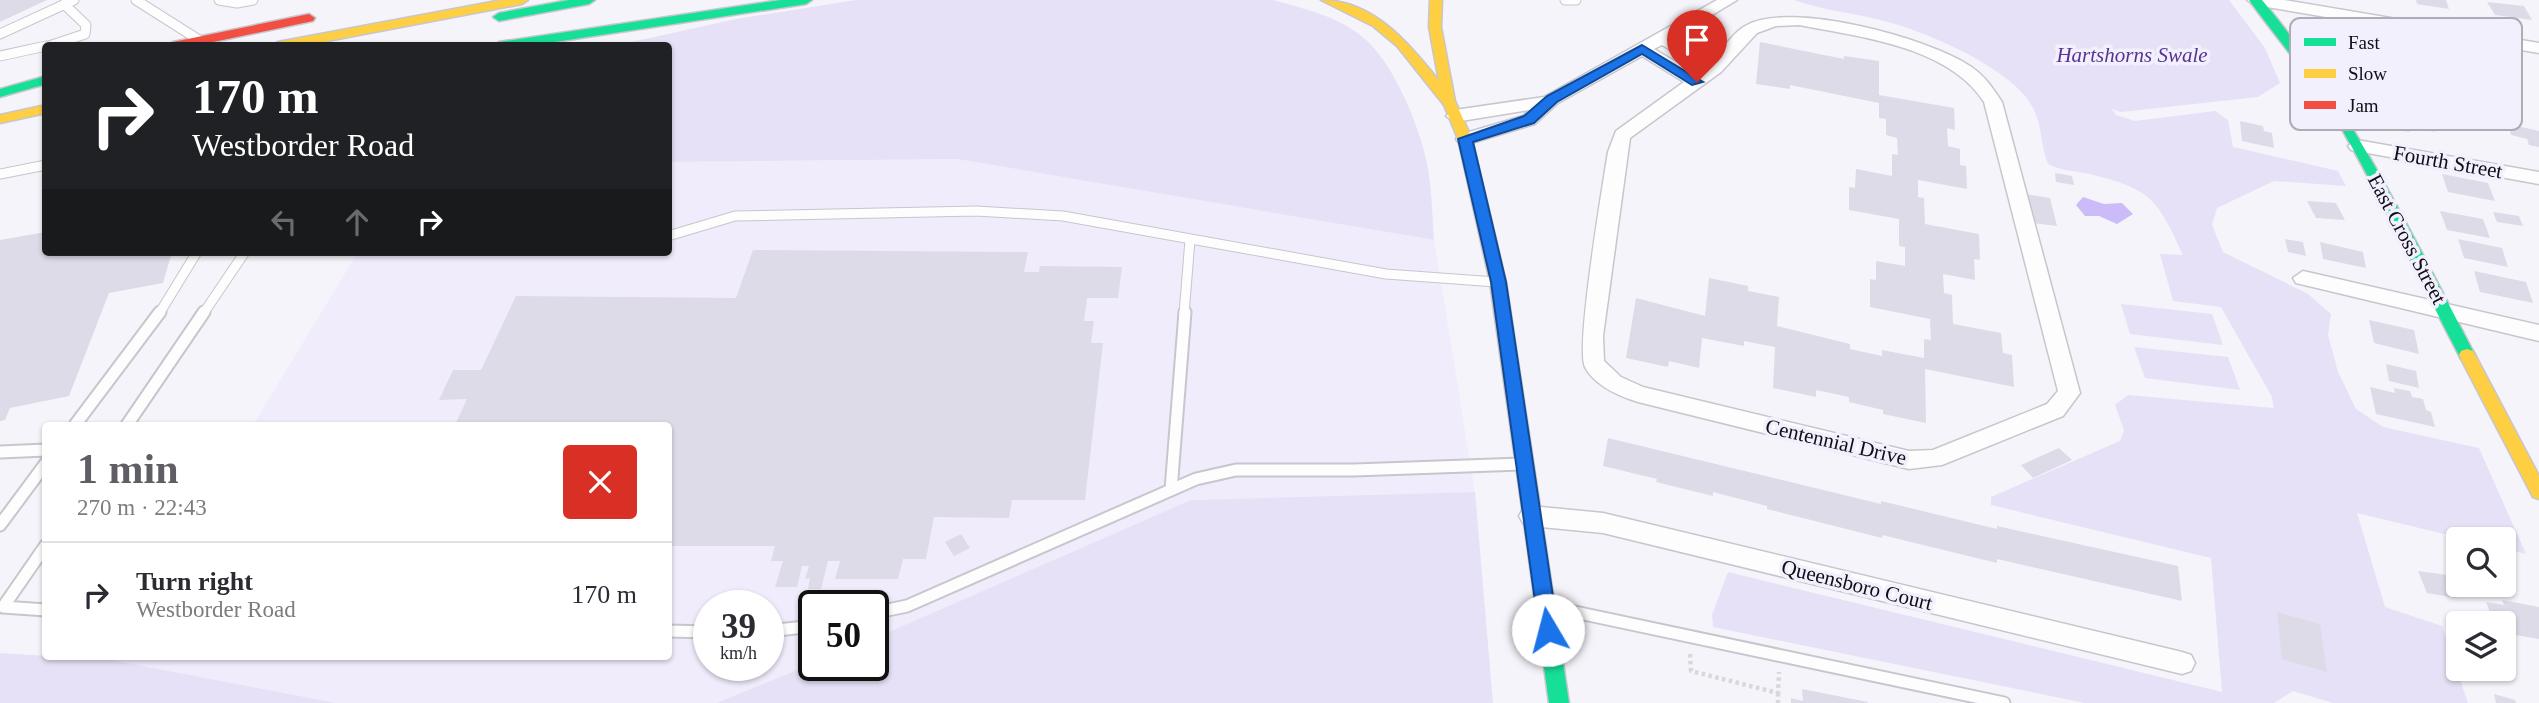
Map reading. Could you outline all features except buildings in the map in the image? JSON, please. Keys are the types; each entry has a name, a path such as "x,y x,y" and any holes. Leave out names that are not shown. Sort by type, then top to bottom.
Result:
{"main road":[{"path":"299,42 522,0"},
{"path":"369,42 589,0"},
{"path":"526,42 806,0"},
{"path":"1327,0 1377,23 1402,43 1452,110 1465,139 1498,282 1559,703"},
{"path":"1436,0 1436,27 1452,110"},
{"name":"East Cross Street","path":"2255,0 2290,43"},
{"path":"190,42 330,14"},
{"path":"0,93 42,81"},
{"path":"0,100 42,91"},
{"path":"0,119 42,110"},
{"name":"East Cross Street","path":"2347,130 2539,492"}],"street":[{"path":"1465,139 1529,120 1552,99 1728,0"},
{"path":"2255,0 2362,18"},
{"name":"Centennial Drive","path":"1799,20 1856,31 1922,52 1962,68 1979,81 1993,102 2069,393 2055,410 1934,460 1909,460 1638,394 1613,383 1594,364 1593,336 1617,152 1622,135 1636,122 1697,82 1759,24 1799,20"},
{"path":"1662,38 1715,68"},
{"path":"1642,49 1697,82"},
{"path":"1452,110 1522,107 1552,99"},
{"name":"Fourth Street","path":"2357,146 2539,178"},
{"path":"2303,278 2446,314 2539,333"},
{"name":"Queensboro Court","path":"1531,516 1603,523 2182,663"}],"lane":[{"path":"0,34 74,0"},
{"path":"136,0 199,40"},
{"path":"219,0 237,3 253,0"},
{"path":"1565,0 1576,0"},
{"path":"60,42 85,34 86,25 64,4"},
{"path":"0,56 42,47"},
{"path":"0,174 42,166"},
{"path":"672,235 735,216 976,211 1063,216 1386,274 1498,282"},
{"path":"1171,490 1190,240"},
{"path":"77,422 154,322 195,256"},
{"path":"129,422 242,256"},
{"path":"0,452 42,450"},
{"path":"889,610 907,606 1196,479 1236,470 1354,470 1524,464"},
{"path":"0,526 42,468"},
{"path":"42,551 3,607 42,610"},
{"path":"1545,606 2004,703"},
{"path":"672,631 693,632"}],"path":[{"path":"1778,692 1778,703"}],"shaded area":[{"path":"957,159 1434,240 1475,492 1191,500 889,632 889,590 798,590 798,670 784,675 784,590 693,590 693,681 770,681 717,703 336,703 112,660 672,660 672,422 255,422 356,256 672,256 672,162"},
{"path":"2083,197 2104,204 2122,203 2133,214 2117,224 2099,216 2085,216 2076,205"}],"green space":[{"path":"856,0 1273,0 1310,11 1345,25 1366,40 1386,64 1404,95 1426,159 1434,240 957,159 672,162 672,42 631,42 736,19"},
{"name":"Hartshorns Swale","path":"1794,0 2229,0 2265,48 2280,83 2258,97 2121,112 2112,109 2116,115 2135,121 2215,111 2228,120 2233,147 2338,171 2346,186 2274,181 2217,208 2212,225 2223,252 2308,294 2331,314 2328,335 2338,372 2356,409 2383,427 2479,448 2514,527 2446,527 2446,534 2357,513 2385,607 2442,626 2446,638 2446,681 2461,681 2468,703 2333,703 2293,691 2274,703 2085,703 1713,627 1712,615 1728,572 2222,692 2211,558 1991,505 1991,497 2120,441 2124,430 2115,405 2128,395 2274,408 2272,397 2221,307 2173,301 2160,254 2183,255 2159,209 2150,200 2140,192 2111,180 2048,164 2035,112 2026,97 1992,68 1948,44 1905,27"},
{"path":"2121,304 2212,314 2223,345 2130,334"},
{"path":"2134,347 2228,357 2240,390 2145,378"},
{"path":"1475,492 1493,703 717,703 770,681 784,681 784,675 798,670 798,681 889,681 889,632 1191,500"},
{"path":"2516,531 2526,554 2516,551"},
{"path":"0,653 42,656 42,660 112,660 336,703 0,703"}],"traffic: fast":[{"path":"499,17 589,0"},
{"path":"526,42 806,0"},
{"path":"2255,0 2290,43"},
{"path":"0,93 42,81"},
{"path":"2348,130 2467,355"},
{"path":"1529,494 1559,703"}],"traffic: slow":[{"path":"299,42 522,0"},
{"path":"1327,0 1377,23 1402,43 1450,104 1465,139 1498,282 1529,494"},
{"path":"1436,0 1435,27 1449,100"},
{"path":"0,119 42,110"},
{"path":"2467,355 2539,492"}],"traffic: jam":[{"path":"192,42 309,18"}],"route":[{"path":"1548,630 1498,282 1465,139 1529,120 1552,99 1642,49 1697,82"}]}
